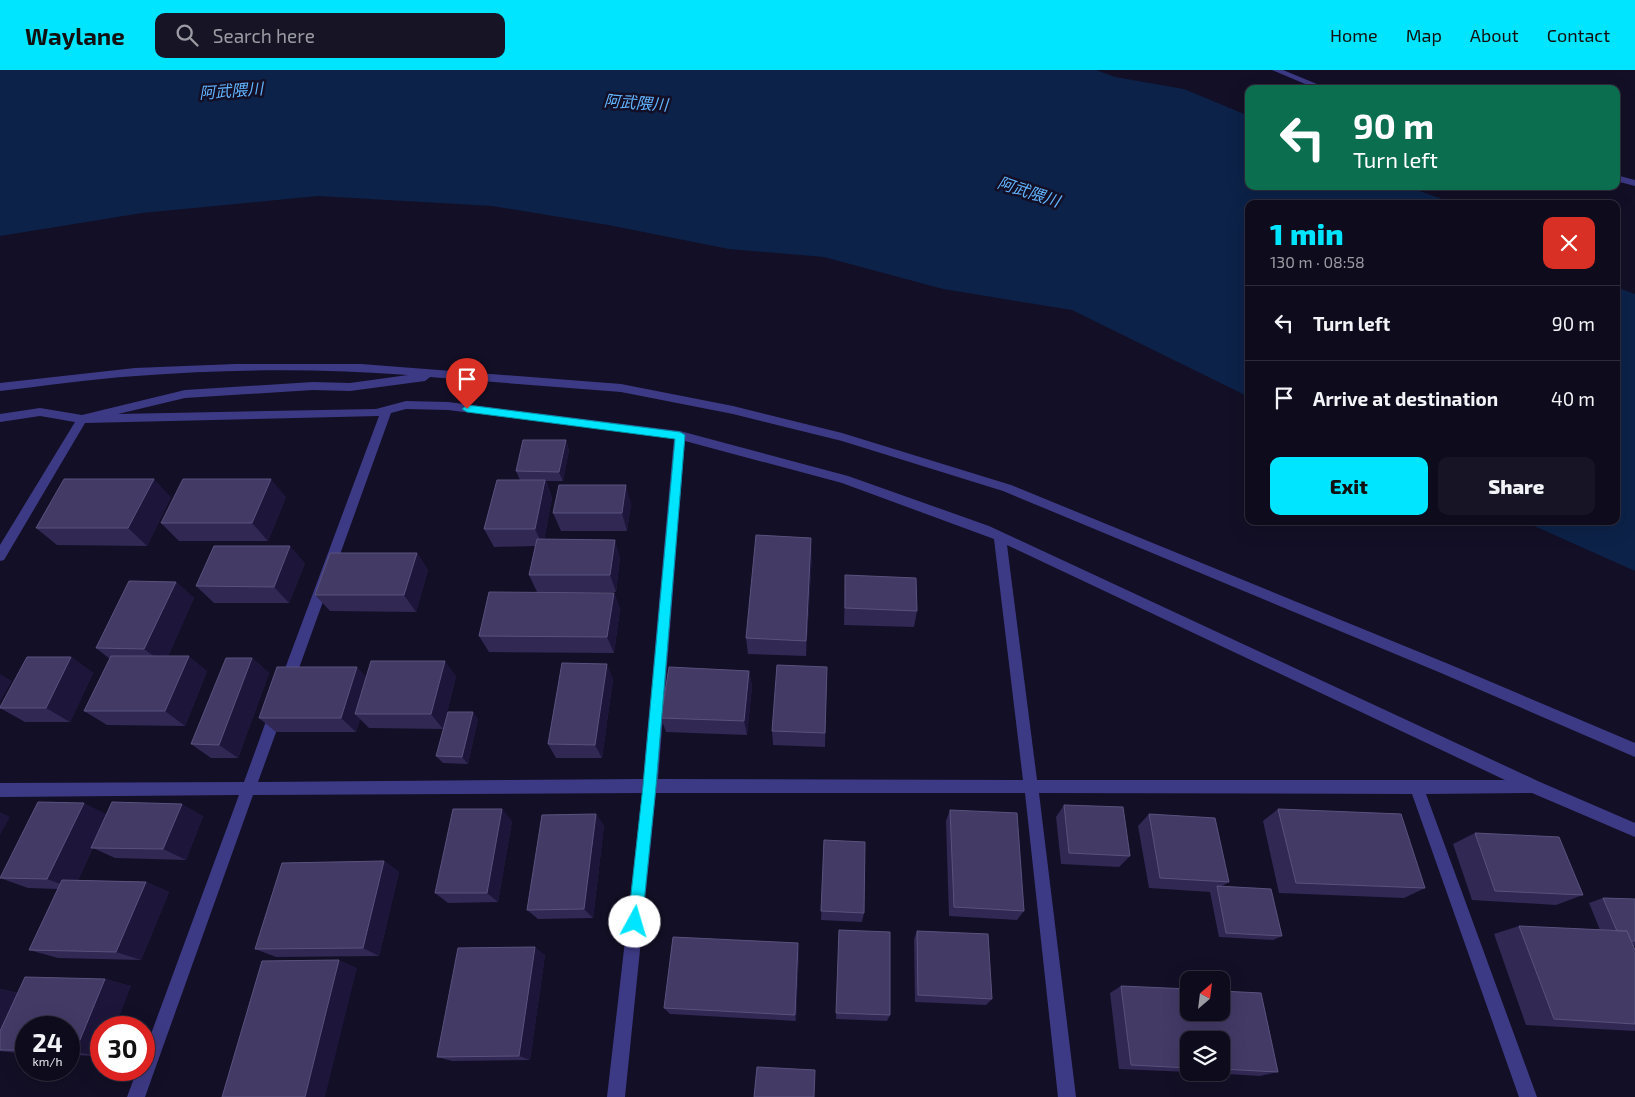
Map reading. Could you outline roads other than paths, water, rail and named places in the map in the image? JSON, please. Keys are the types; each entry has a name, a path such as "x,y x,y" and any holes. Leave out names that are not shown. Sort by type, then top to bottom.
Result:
{"street":[{"path":"1276,70 1315,85"},
{"path":"1620,179 1635,183"},
{"path":"0,387 135,372 235,368 361,368 434,372 621,388 733,410 842,437 998,485 1174,555 1635,750"},
{"path":"0,556 82,419 185,394 313,386 350,387 423,378 434,372"},
{"path":"0,418 40,412 82,419 358,414 376,413 406,405 448,406 680,435 844,479 985,529 1535,787 1635,830"},
{"path":"136,1097 387,410"},
{"path":"616,1097 650,786 680,435"},
{"path":"1000,536 1067,1097"},
{"path":"0,790 247,790 650,786 1535,787"},
{"path":"1416,786 1528,1097"}],"water":[{"name":"阿武隈川","path":"0,70 1096,70 1115,77 1184,89 1245,114 1245,190 1417,190 1445,200 1245,200 1245,395 1072,310 943,289 824,257 729,249 608,225 492,206 318,196 142,213 0,236"},
{"path":"1620,288 1635,294 1635,571 1532,525 1620,525"}]}
